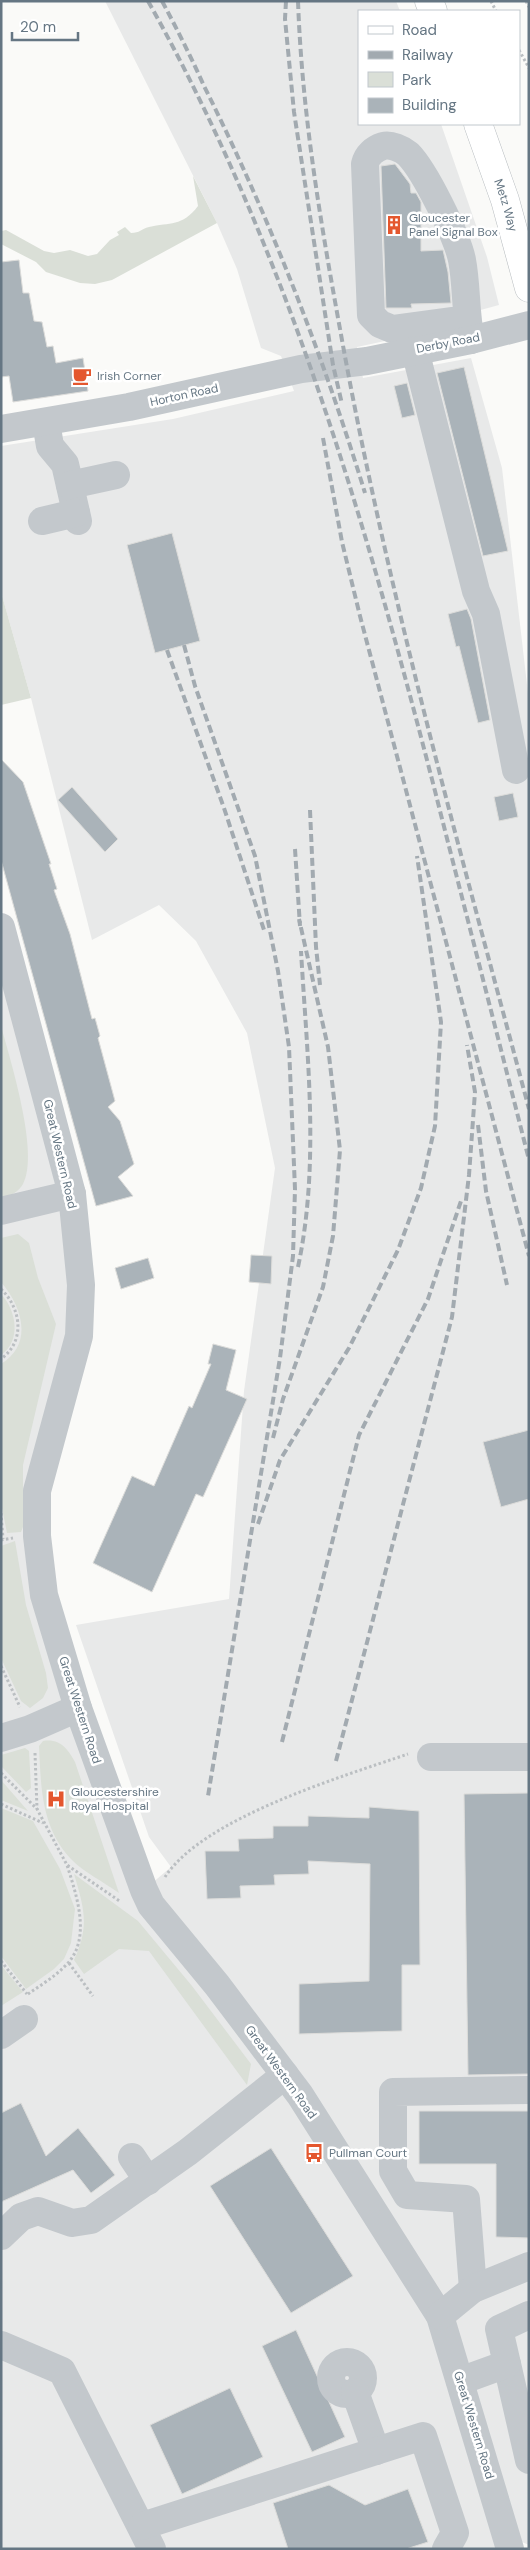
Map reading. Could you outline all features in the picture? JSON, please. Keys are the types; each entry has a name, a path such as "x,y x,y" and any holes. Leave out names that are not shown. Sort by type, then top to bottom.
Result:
{"main road":[{"name":"Metz Way","path":"478,125 519,249 529,288"}],"street":[{"path":"387,145 406,153 414,162 440,208 459,247 468,329 392,329 380,324 371,315 369,309 365,164 367,158 379,148 387,145"},
{"name":"Derby Road","path":"367,360 415,350 468,329 529,325"},
{"path":"415,350 476,591 486,614 516,770"},
{"name":"Horton Road","path":"1,429 129,407 301,369 367,360"},
{"path":"42,521 77,517 66,464 50,446 46,422"},
{"path":"70,485 116,475"},
{"name":"Great Western Road","path":"1,927 72,1194 81,1285 79,1336 37,1491 36,1536 44,1595 78,1708 150,1903 217,1985 300,2095 440,2316 460,2381 516,2538"},
{"path":"1,1211 72,1194"},
{"path":"1,1738 30,1729 78,1708"},
{"path":"422,1754 529,1757"},
{"path":"1,2035 24,2004"},
{"path":"1,2236 21,2217 38,2212 72,2223 91,2220 188,2152 285,2075"},
{"path":"473,2289 466,2199 407,2195 393,2171 393,2092 529,2090"},
{"path":"132,2156 148,2181"},
{"path":"440,2316 473,2289 529,2266"},
{"path":"529,2315 499,2329 529,2460"},
{"path":"1,2345 62,2372 147,2537 376,2451 423,2436 454,2533 446,2549"},
{"path":"460,2381 507,2364"},
{"path":"355,2392 376,2451"}],"path":[{"path":"526,1 529,8"},
{"path":"520,52 529,68"},
{"path":"1,1289 10,1297 16,1311 18,1326 17,1341 11,1352 1,1358"},
{"path":"1,1513 3,1539"},
{"path":"1,1666 30,1729 34,1742 37,1810"},
{"path":"67,1865 123,1903 150,1903 171,1867 209,1836 281,1800 422,1754"},
{"path":"1,1773 37,1810 67,1865 81,1911 78,1945 69,1963 24,2004 1,1962"},
{"path":"1,1804 43,1823"},
{"path":"69,1963 93,1996"}],"shaded area":[{"path":"105,1 396,1 400,10 358,10 358,125 441,125 487,257 499,305 466,314 450,327 357,347 363,378 471,358 502,468 529,702 529,2545 508,2536 500,2549 1,2549 1,927 81,1285 37,1536 144,1890 171,1867 149,1837 76,1625 229,1599 244,1391 275,1168 247,1033 196,941 159,905 92,940 31,698 1,592 1,446 173,419 294,391 281,356 261,348 237,269 217,223"}],"green space":[{"path":"193,176 217,223 112,280 95,284 80,283 46,272 36,262 1,244 1,231 6,230 44,251 54,253 70,250 88,256 97,254 110,240 119,235 117,232 125,227 131,233 139,232 149,227 181,221 192,213 198,206"},
{"path":"1,592 31,698 1,705"},
{"path":"1,1026 22,1106 28,1151 27,1170 23,1184 16,1192 1,1199"},
{"path":"18,1234 29,1243 38,1278 56,1324 23,1465 23,1527 21,1532 7,1533 1,1503 1,1364 11,1356 18,1346 21,1336 21,1324 15,1302 1,1282 1,1238"},
{"path":"1,1294 13,1316 14,1333 8,1349 1,1355"},
{"path":"15,1541 26,1605 46,1673 48,1688 43,1698 30,1708 21,1701 1,1658 1,1546"},
{"path":"43,1741 59,1743 75,1762 119,1893 76,1864 61,1847 54,1834 44,1806 42,1791 39,1746"},
{"path":"25,1748 29,1751 31,1788 26,1792 1,1766 1,1755"},
{"path":"1,1780 28,1811 1,1800"},
{"path":"1,1808 33,1821 60,1869 75,1909 71,1943 64,1959 54,1969 26,1989 1,1956"},
{"path":"74,1874 138,1921 192,1986 251,2064 247,2085 149,1951 119,1949 84,1974 74,1960 82,1937 84,1917"},
{"path":"1,1965 23,1992 1,2006"}],"building":[{"name":"Gloucester Panel Signal Box","path":"395,164 410,184 411,193 416,193 421,202 421,251 443,250 448,272 451,303 411,304 412,308 386,308 381,166"},
{"path":"19,260 23,293 29,293 34,321 42,322 47,347 53,346 56,363 83,358 88,391 13,402 9,376 1,377 1,262"},
{"path":"464,367 508,551 483,556 437,373"},
{"path":"407,383 415,415 402,418 394,386"},
{"path":"172,533 200,641 155,653 127,545"},
{"path":"467,609 471,619 490,720 478,723 459,646 456,647 448,614"},
{"path":"1,759 23,782 51,864 49,864 57,889 54,890 70,934 92,1019 95,1018 100,1036 98,1038 115,1101 108,1107 120,1121 134,1164 118,1177 133,1196 96,1206 1,860"},
{"path":"72,787 118,839 105,852 58,800"},
{"path":"513,793 518,817 499,821 494,797"},
{"path":"251,1255 272,1256 271,1284 249,1282"},
{"path":"148,1258 154,1278 121,1289 115,1268"},
{"path":"213,1344 236,1350 226,1390 247,1399 203,1497 196,1494 152,1592 93,1563 132,1476 154,1486 189,1406 192,1408 211,1364 208,1364"},
{"path":"529,1430 529,1499 501,1507 483,1442"},
{"path":"529,1793 529,2074 468,2075 464,1794"},
{"path":"369,1807 419,1811 420,1965 402,1965 402,2031 299,2034 299,1984 369,1981 370,1864 308,1861 309,1874 274,1875 275,1885 240,1886 241,1898 207,1899 205,1851 239,1851 238,1839 273,1838 273,1826 308,1826 308,1816 369,1818"},
{"path":"21,2103 46,2156 78,2128 115,2175 91,2193 73,2170 1,2202 1,2113"},
{"path":"419,2111 529,2111 529,2238 496,2237 496,2164 419,2164"},
{"path":"271,2148 353,2276 291,2313 210,2186"},
{"path":"296,2330 345,2437 312,2452 262,2346"},
{"path":"230,2388 263,2457 182,2494 150,2425"},
{"path":"329,2485 365,2505 408,2489 428,2542 406,2549 288,2549 273,2503"}],"railway":[{"path":"148,1 197,94 241,190 281,287 317,386 350,486 408,689 529,1160"},
{"path":"162,1 228,135 272,235 331,389 365,493"},
{"path":"286,1 285,19 294,112 333,365 342,404"},
{"path":"298,1 303,84 313,166 359,427 402,623 426,720 529,1109"},
{"path":"323,438 342,542 360,616 529,1256"},
{"path":"184,645 195,686 255,856 278,971 289,1047 295,1189 293,1256 280,1358 208,1796"},
{"path":"167,650 224,808 265,933"},
{"path":"310,810 316,947 320,985"},
{"path":"295,849 300,926"},
{"path":"258,1524 280,1460 349,1348 398,1250 421,1188 435,1126 441,1022 417,856"},
{"path":"273,1438 283,1399 323,1287 333,1236 340,1150 328,1047 299,919"},
{"path":"298,1267 309,1189 310,1149 310,1109 301,951"},
{"path":"336,1761 452,1317 469,1175 475,1092 467,1045"},
{"path":"478,1125 486,1191 507,1285"},
{"path":"282,1742 359,1435 428,1299 461,1201"}],"place":[{"name":"Gloucester Panel Signal Box","path":"394,225"},
{"name":"Irish Corner","path":"82,376"},
{"name":"Gloucestershire Royal Hospital","path":"56,1799"},
{"name":"Pullman Court","path":"314,2153"}]}
